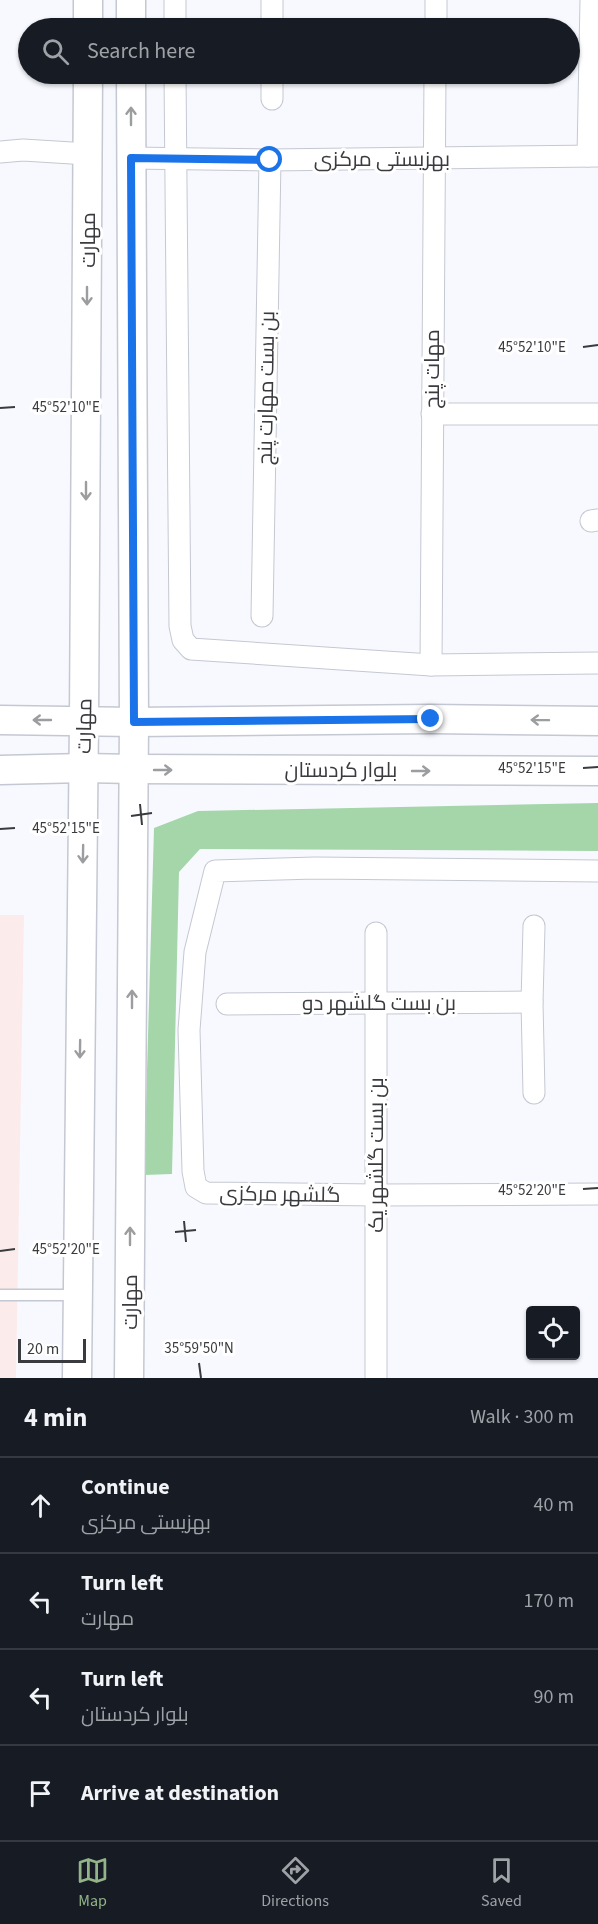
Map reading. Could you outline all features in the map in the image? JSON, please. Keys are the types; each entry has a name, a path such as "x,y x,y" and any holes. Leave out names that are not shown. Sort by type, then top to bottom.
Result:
{"main road":[{"path":"88,0 88,18"},
{"path":"131,0 131,18"},
{"name":"مهارت","path":"77,1378 84,768 88,84"},
{"name":"مهارت","path":"129,1378 134,770 131,84"},
{"path":"88,154 131,158"},
{"path":"0,720 598,721"},
{"name":"بلوار کردستان","path":"0,770 84,768 598,771"}],"street":[{"path":"175,0 175,18"},
{"path":"272,0 272,18"},
{"path":"436,0 436,18"},
{"path":"591,0 593,156"},
{"path":"175,84 180,626 183,640 191,649 431,665 598,663"},
{"path":"272,84 272,99"},
{"name":"مهات پنج","path":"431,665 435,84"},
{"path":"0,152 23,150 88,154"},
{"name":"بهزیستی مرکزی","path":"131,158 270,160 593,156"},
{"name":"بن بست مهارت پنج","path":"262,616 270,160"},
{"path":"432,414 598,414"},
{"name":"گلشهر مرکزی","path":"598,871 315,868 215,871 195,952 189,1030 193,1171 196,1187 206,1193 598,1194"},
{"path":"534,926 532,1002 534,1093"},
{"name":"بن بست گلشهر یک","path":"376,933 376,1378"},
{"name":"بن بست گلشهر دو","path":"227,1004 532,1002"}],"lane":[{"path":"0,1295 77,1295"}],"shaded area":[{"path":"0,915 24,915 16,1378 0,1378"}],"green space":[{"path":"598,803 598,851 200,849 179,872 172,1174 144,1175 154,828 198,811"}],"route":[{"path":"270,160 131,158 134,722 431,719"}]}
